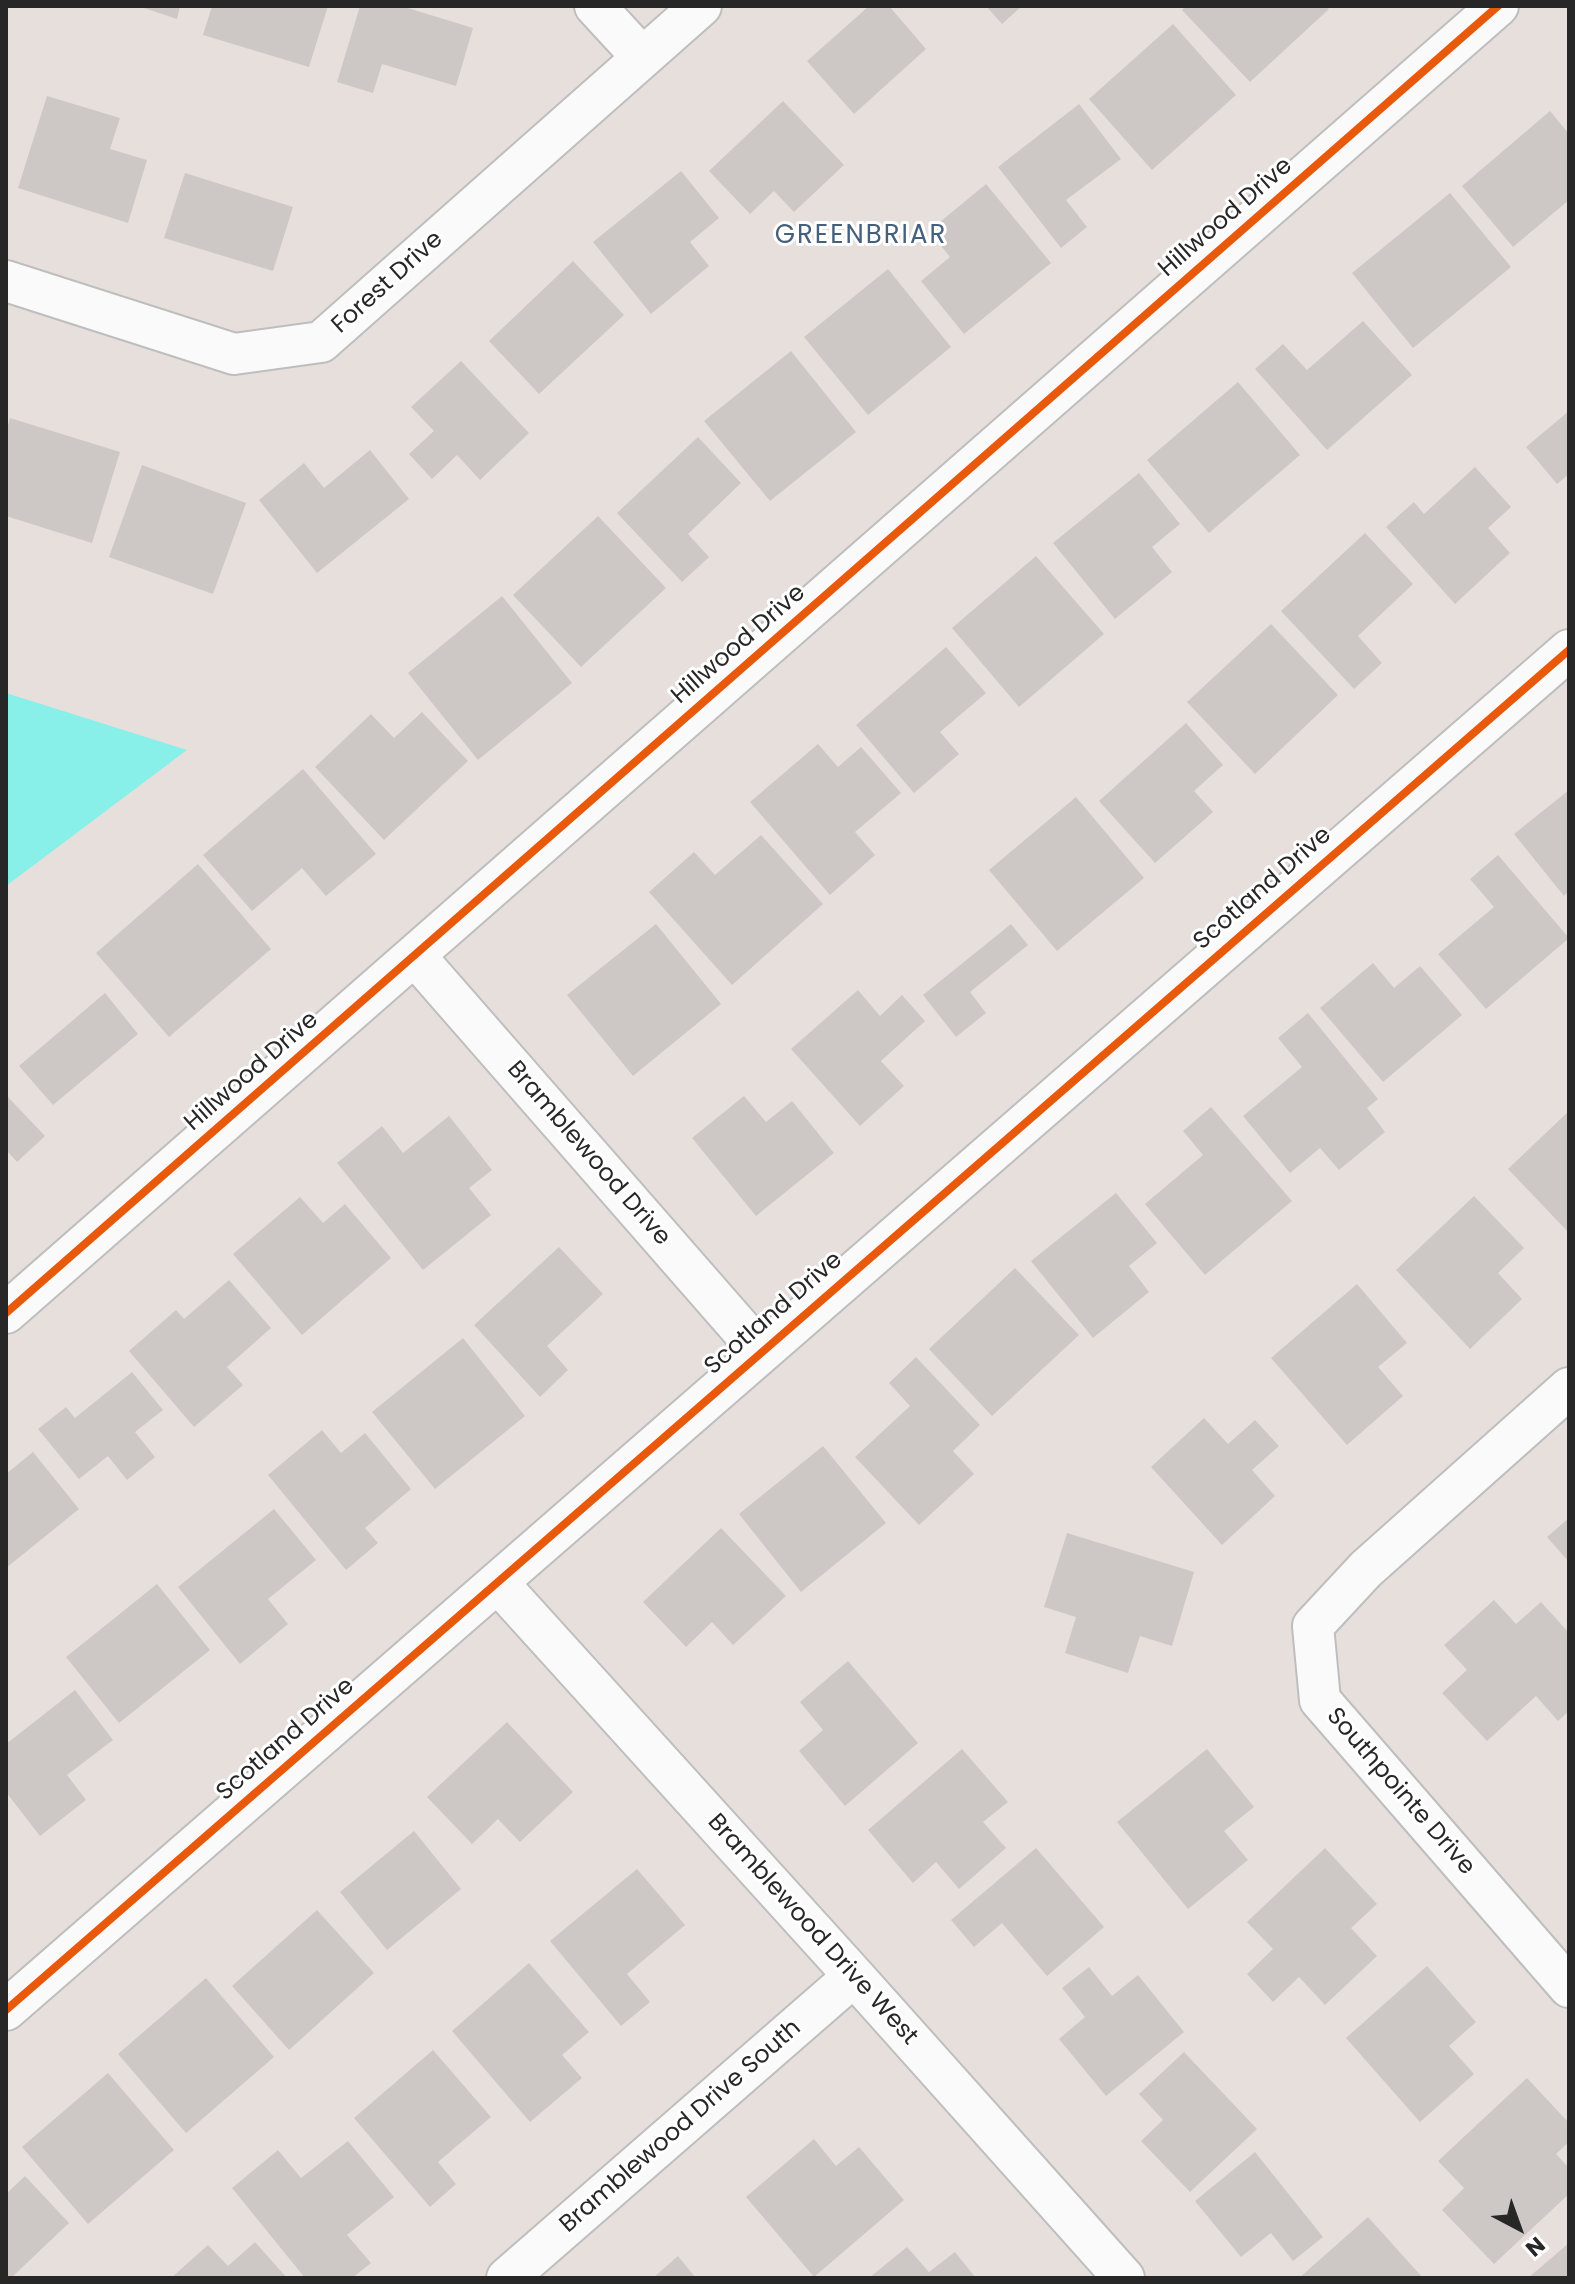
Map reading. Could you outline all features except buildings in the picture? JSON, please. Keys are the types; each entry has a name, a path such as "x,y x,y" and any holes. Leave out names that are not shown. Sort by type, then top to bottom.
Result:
{"street":[{"path":"595,6 642,57"},
{"name":"Forest Drive","path":"6,281 234,354 321,342 701,6"},
{"name":"Hillwood Drive","path":"6,1313 1498,6"},
{"name":"Scotland Drive","path":"6,2010 1569,650"},
{"name":"Bramblewood Drive","path":"415,956 761,1352"},
{"name":"Southpointe Drive","path":"1569,1388 1366,1569 1313,1626 1320,1700 1569,1987"},
{"name":"Bramblewood Drive West","path":"498,1583 1124,2278"},
{"name":"Bramblewood Drive South","path":"507,2278 854,1976"}],"water":[{"path":"6,693 187,750 6,886"}],"cycle path":[{"path":"6,1313 1498,6"},
{"path":"6,2010 1569,650"}],"district":[{"name":"GREENBRIAR","path":"861,236"}]}
